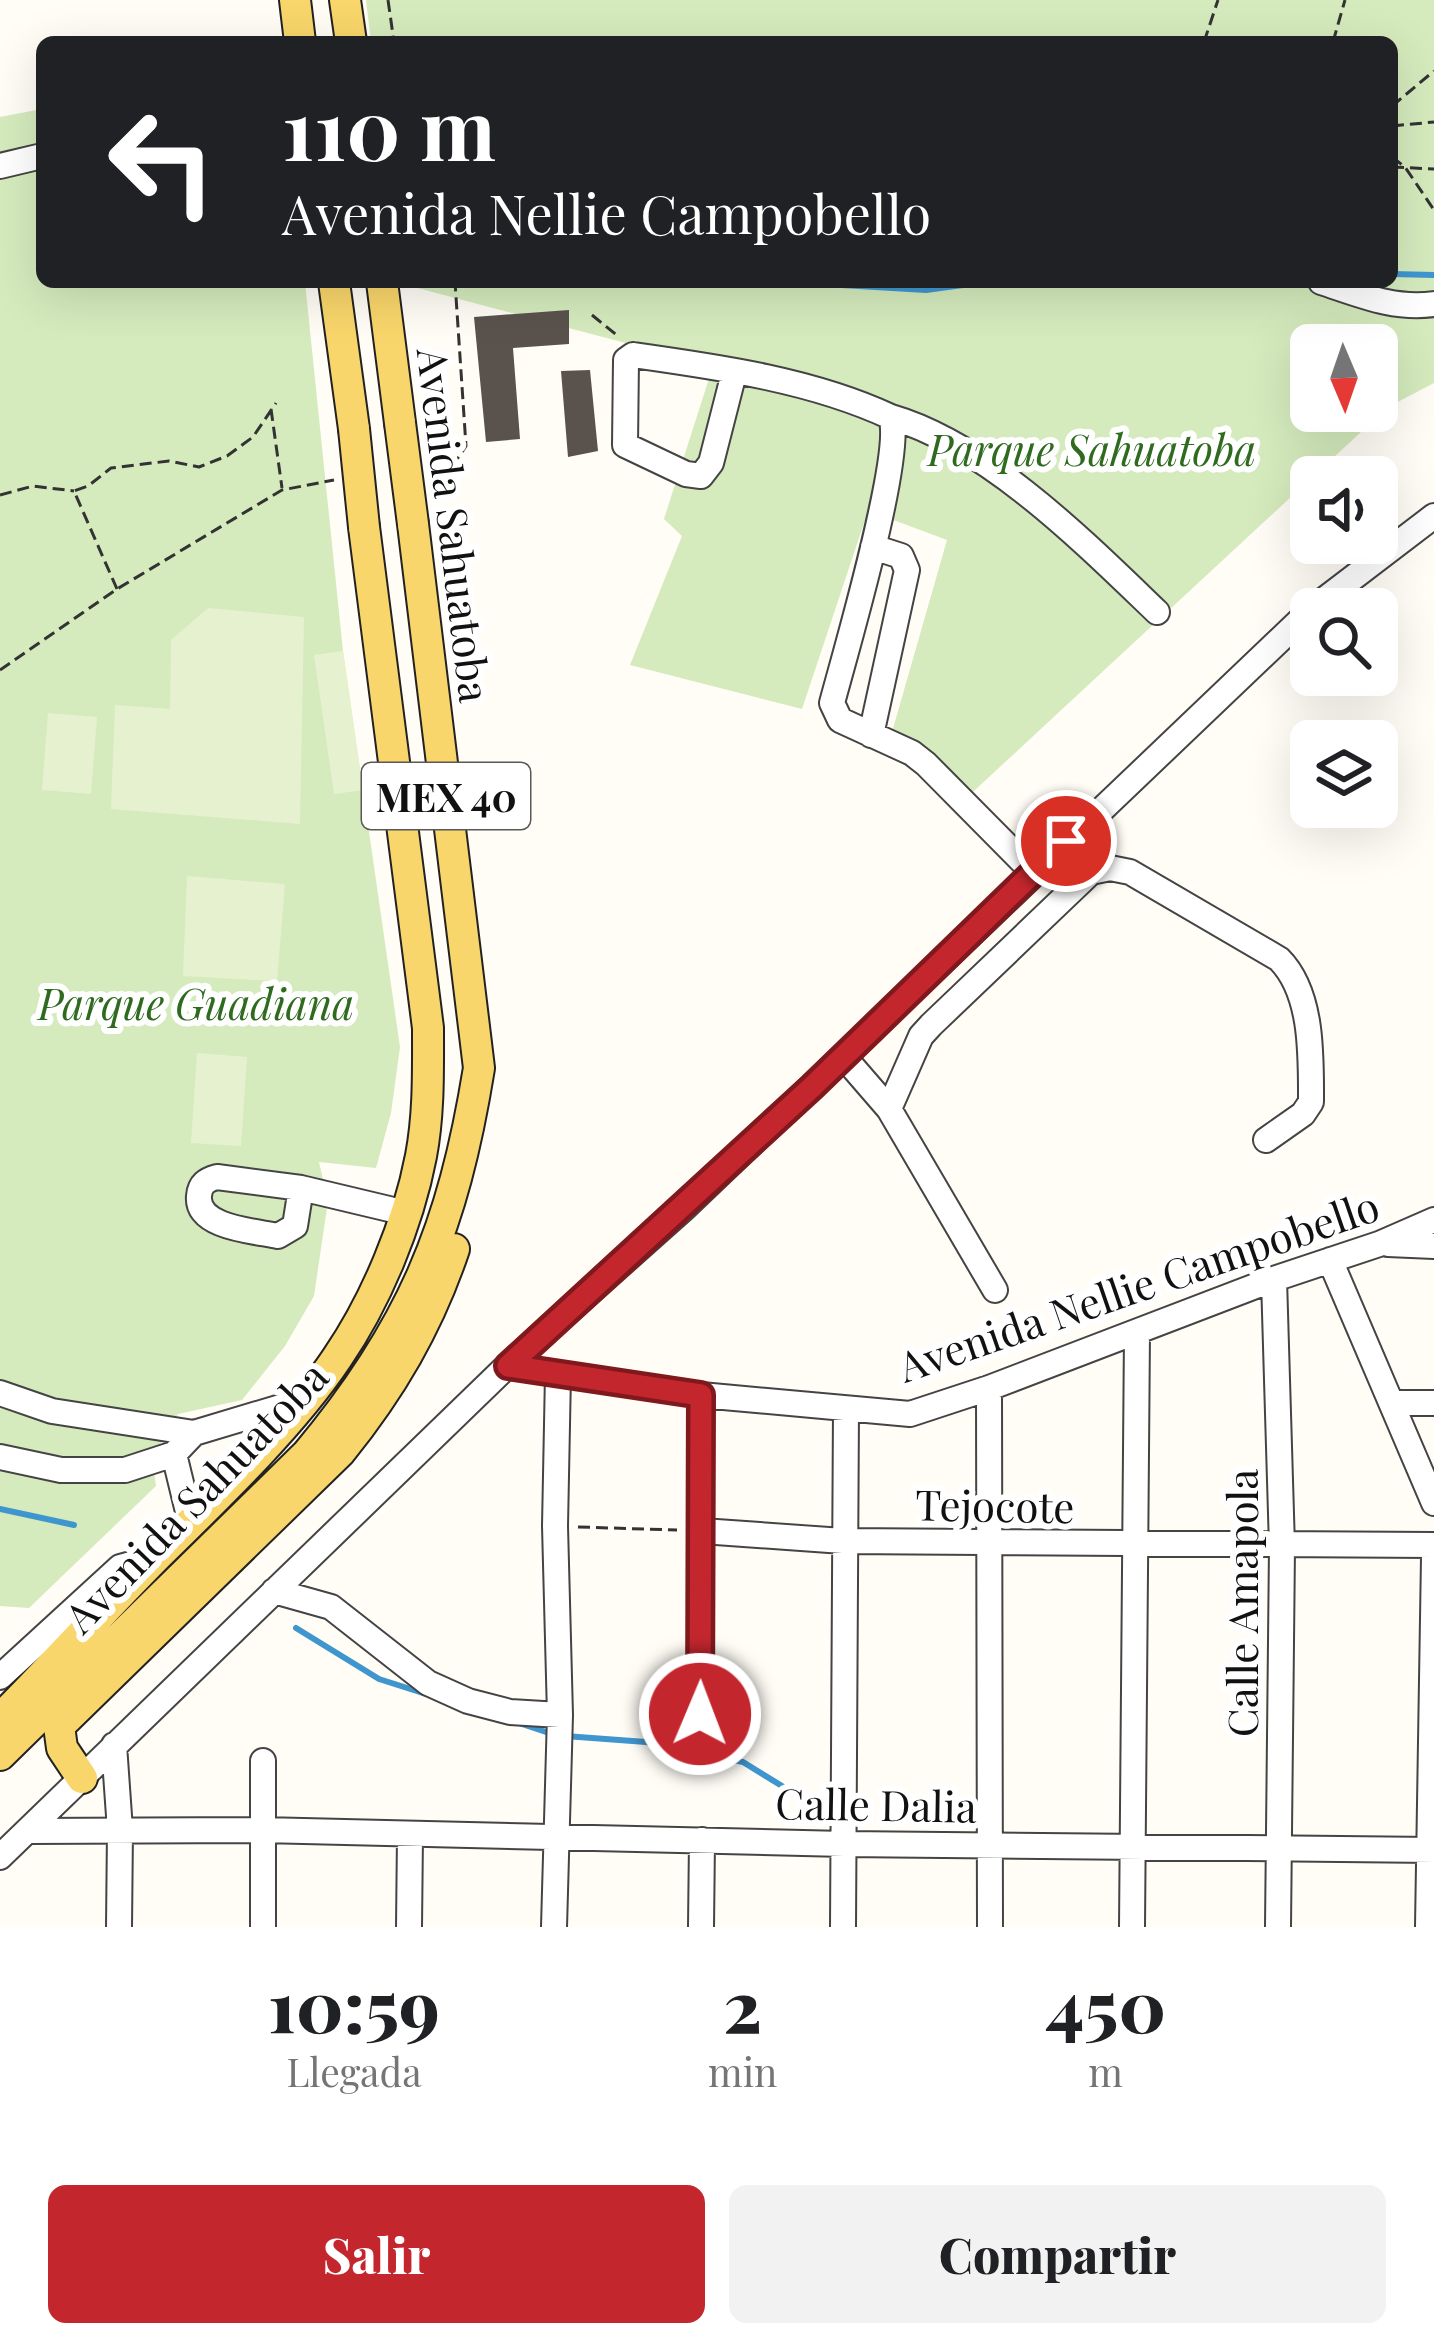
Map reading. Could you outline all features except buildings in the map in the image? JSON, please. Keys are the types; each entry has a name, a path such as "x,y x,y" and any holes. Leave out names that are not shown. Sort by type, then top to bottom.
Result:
{"main road":[{"path":"295,0 299,36"},
{"path":"345,0 350,36"},
{"name":"Avenida Sahuatoba","path":"0,1719 191,1524 338,1357 377,1283 406,1213 421,1156 428,1094 428,1028 335,288"},
{"name":"Avenida Sahuatoba","path":"0,1756 307,1454 365,1382 428,1267 465,1150 478,1068 383,288"},
{"path":"82,1778 62,1748 59,1726 340,1452 408,1357 438,1297 482,1152 488,1113 478,1068"}],"street":[{"path":"0,166 36,157"},
{"path":"1338,288 1379,302 1414,307 1434,304"},
{"path":"734,373 711,464 700,476 625,445 629,357 734,373 786,383 928,431 999,476 1157,612"},
{"path":"891,417 894,434 873,547 832,703 840,720 926,764 1033,872"},
{"path":"1341,588 1434,516"},
{"path":"872,735 907,570 901,556 873,547"},
{"path":"0,1857 508,1366 844,1057 1290,631"},
{"path":"889,1109 921,1036 931,1025 1090,872 1110,868 1130,872 1279,959 1296,977 1303,1003 1311,1102 1303,1114 1266,1140"},
{"path":"844,1057 889,1109 995,1290"},
{"path":"301,1188 406,1213"},
{"name":"Avenida Nellie Campobello","path":"508,1366 701,1395 910,1414 1434,1220"},
{"path":"1379,1244 1434,1246"},
{"path":"1330,1260 1434,1503"},
{"name":"Calle Amapola","path":"1274,1279 1282,1547 1278,1927"},
{"path":"1132,1927 1137,1333"},
{"path":"554,1927 560,1715 555,1526 558,1374"},
{"path":"989,1388 990,1927"},
{"path":"0,1393 52,1411 194,1433 304,1400"},
{"path":"700,1714 701,1395"},
{"path":"1392,1403 1434,1403"},
{"path":"843,1927 846,1409"},
{"path":"0,1457 61,1470 124,1470 174,1454 194,1433"},
{"path":"174,1454 191,1524"},
{"name":"Tejocote","path":"703,1531 843,1541 992,1544 1434,1545"},
{"path":"1428,1927 1434,1556"},
{"path":"0,1677 120,1567 156,1558"},
{"path":"274,1591 331,1607 428,1683 468,1702 510,1712 560,1715"},
{"path":"115,1745 118,1927"},
{"path":"262,1927 263,1761"},
{"name":"Calle Dalia","path":"28,1831 262,1830 844,1844 1432,1850"},
{"path":"410,1834 410,1927"},
{"path":"701,1927 702,1840"}],"path":[{"path":"388,0 393,36"},
{"path":"1206,36 1218,0"},
{"path":"1335,36 1345,0"},
{"path":"1398,101 1434,71"},
{"path":"1398,125 1434,122"},
{"path":"1398,162 1434,210"},
{"path":"1398,167 1434,170"},
{"path":"0,495 33,487 74,491 111,468 169,461 199,466 227,456 253,436 276,403"},
{"path":"271,408 282,490"},
{"path":"0,670 117,590 282,490 300,485"},
{"path":"74,491 117,590"},
{"path":"555,1526 703,1531"}],"green space":[{"name":"Parque Sahuatoba","path":"366,0 1434,0 1434,383 1398,402 1398,324 1290,324 1290,432 1361,432 1335,456 1290,456 1290,498 961,803 886,753 947,540 888,518 895,430 802,709 630,665 682,536 664,519 713,366 417,288 1398,288 1398,36 370,36"},
{"name":"Parque Guadiana","path":"36,110 36,288 306,288 343,651 400,1047 391,1113 376,1168 319,1162 328,1201 314,1296 285,1346 242,1400 178,1414 152,1458 156,1486 29,1608 0,1606 0,117"},
{"path":"208,608 304,617 300,824 111,809 115,705 170,709 171,640"},
{"path":"343,651 363,790 334,794 314,655"},
{"path":"48,713 97,717 91,794 42,790"},
{"path":"187,876 285,884 277,981 183,976"},
{"path":"197,1053 247,1057 241,1146 191,1143"}],"waterway":[{"path":"1398,274 1434,275"},
{"path":"892,288 941,288"},
{"path":"0,1509 74,1525"},
{"path":"296,1628 379,1679 426,1694"},
{"path":"519,1723 552,1734"},
{"path":"565,1736 646,1742 743,1762 816,1807"}],"route":[{"path":"700,1714 701,1395 508,1366 812,1087 1066,841"}]}
